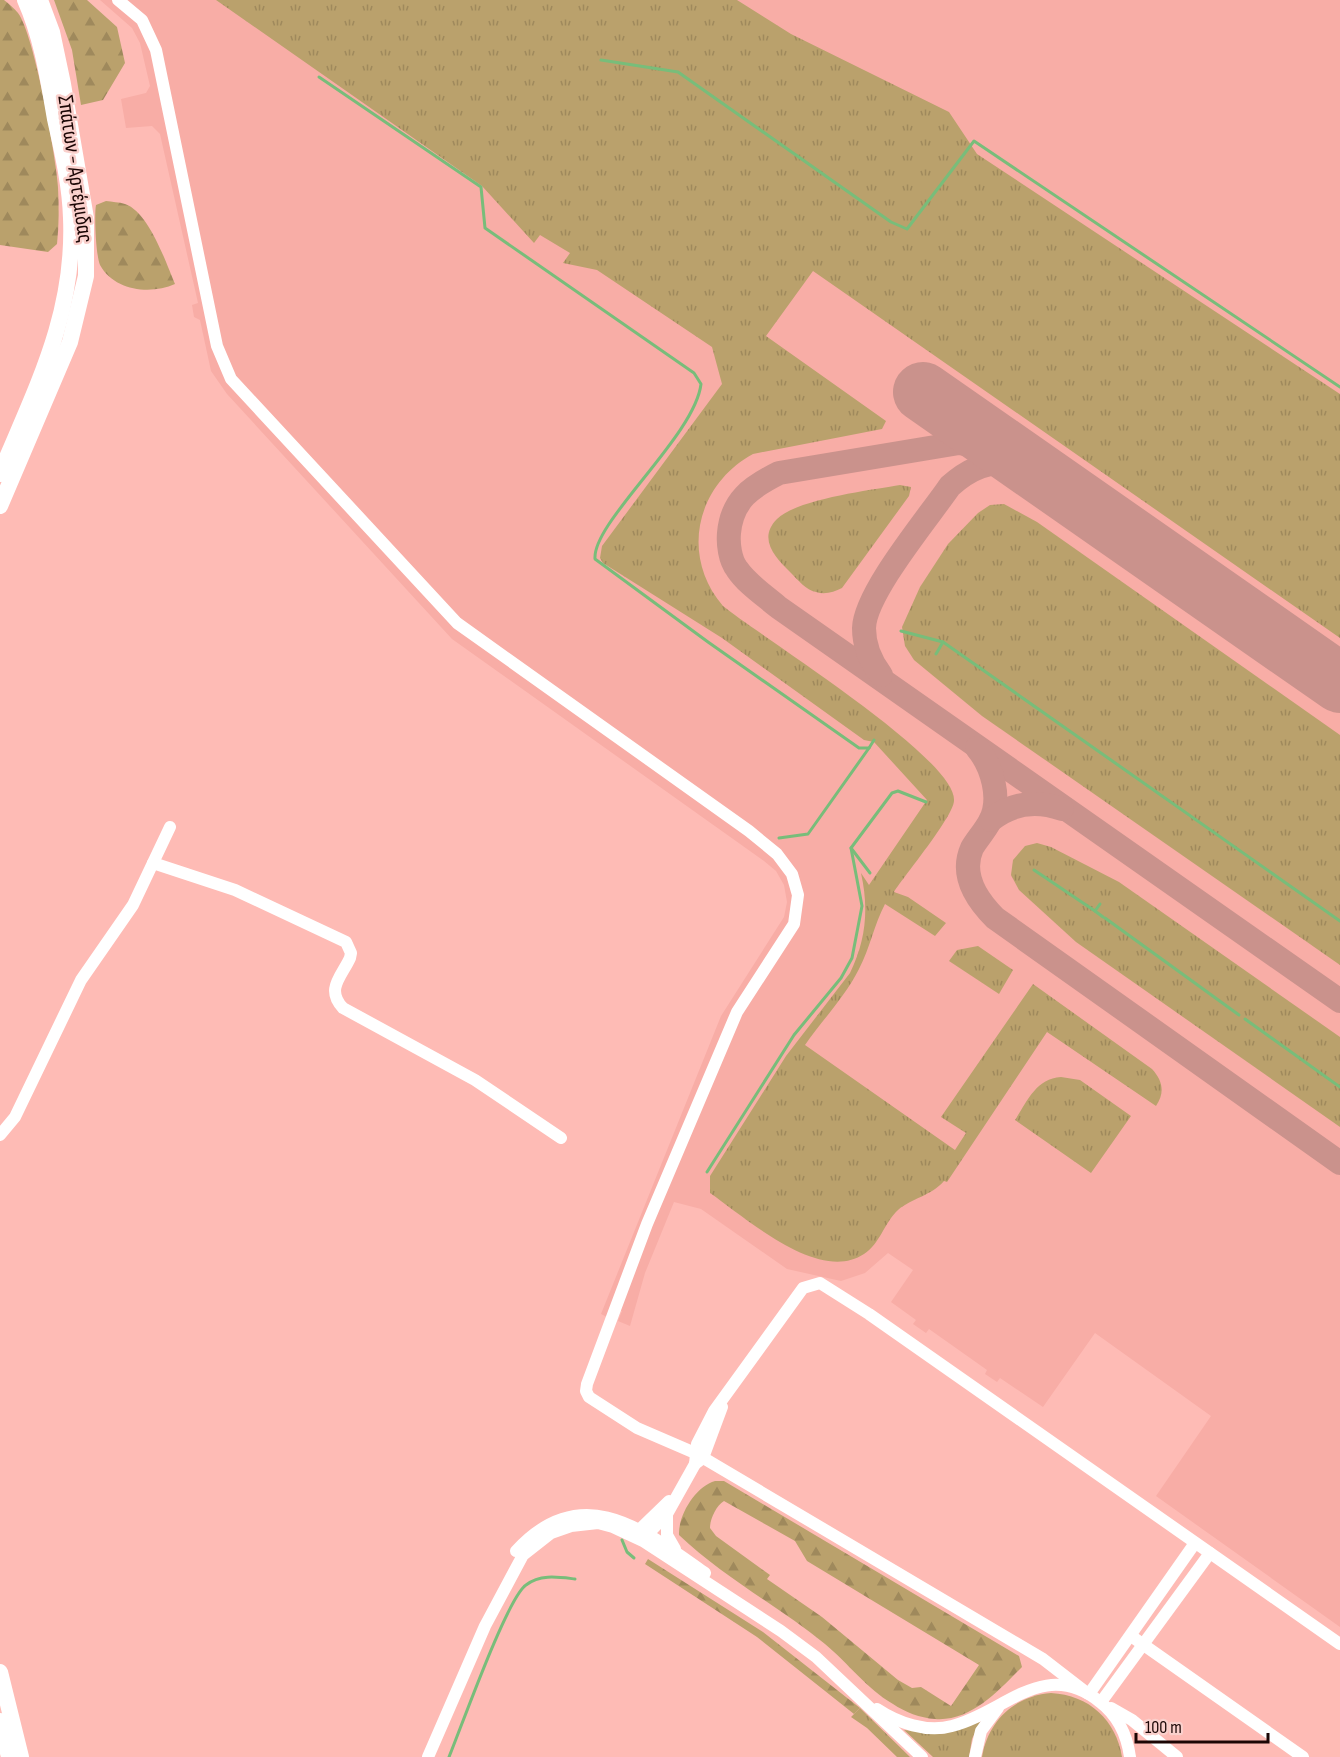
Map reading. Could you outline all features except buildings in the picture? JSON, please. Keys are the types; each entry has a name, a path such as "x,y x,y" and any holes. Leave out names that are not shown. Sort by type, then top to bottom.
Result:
{"main road":[{"name":"Σπάτων - Αρτέμιδας","path":"0,474 50,353 63,315 71,267 69,192 43,53 25,0"},
{"name":"Σπάτων - Αρτέμιδας","path":"0,506 70,342 87,276 86,218 59,58 40,0"},
{"path":"0,1672 21,1757"},
{"path":"0,1721 9,1757"}],"street":[{"path":"118,0 142,20 156,50 217,346 231,379 457,623 749,831 777,854 792,874 798,895 794,924 737,1012 648,1224 587,1384 586,1391 589,1397 637,1428 697,1458 1043,1659 1088,1694 1132,1720 1177,1757"},
{"path":"0,1135 15,1117 81,980 133,905 170,827"},
{"path":"153,863 235,890 346,942 351,952 350,958 334,987 335,997 343,1008 475,1080 561,1138"},
{"path":"641,1535 667,1515 697,1458 710,1418 803,1288 820,1283 879,1320 1340,1644"},
{"path":"641,1535 681,1487"},
{"path":"428,1757 485,1626 489,1608 509,1560 528,1538 542,1528 573,1517 602,1515 680,1555 754,1608 764,1619"},
{"path":"667,1515 667,1535 680,1555"},
{"path":"641,1535 816,1657 922,1757"},
{"path":"1088,1694 1195,1543"},
{"path":"1102,1703 1210,1553"},
{"path":"1131,1636 1304,1757"},
{"path":"861,1700 892,1718 930,1728 952,1726 1026,1690 1042,1686 1066,1686 1088,1694"},
{"path":"975,1757 984,1726 1005,1701"},
{"path":"1102,1703 1122,1728 1130,1757"}],"shaded area":[{"path":"100,0 1340,0 1340,1627 1156,1496 1211,1416 1095,1333 1043,1407 1000,1378 997,1382 985,1374 987,1370 929,1329 926,1333 913,1324 916,1320 891,1302 913,1270 888,1253 865,1273 841,1281 787,1269 701,1209 674,1202 645,1273 630,1326 618,1321 622,1311 612,1307 607,1317 601,1314 721,1016 784,917 787,902 784,885 776,871 764,861 452,639 227,394 211,371 200,320 194,317 192,305 198,303 160,134 152,126 126,128 121,99 146,93 150,86 140,43 132,28"}],"green space":[{"path":"0,0 4,0 15,9 24,25 37,69 49,125 58,188 59,216 57,244 48,252 0,245"},
{"path":"54,0 87,0 117,27 125,63 103,100 81,105 72,50"},
{"path":"216,0 737,0 791,34 949,112 977,154 1340,394 1340,638 813,271 766,336 886,421 882,429 753,454 734,467 718,484 707,503 700,523 699,544 702,566 710,586 723,606 893,729 925,757 947,782 954,801 946,820 894,892 908,897 946,923 935,936 885,904 863,961 853,979 805,1045 955,1150 966,1133 941,1117 1033,984 1152,1069 1162,1087 1156,1106 1047,1032 947,1182 944,1181 898,1210 874,1245 864,1254 846,1261 826,1261 805,1254 763,1231 710,1193 710,1176 786,1056 850,973 863,936 865,899 861,873 869,885 927,800 874,742 864,740 722,638 603,563 600,558 602,546 722,384 712,347 597,270 563,263 570,253 540,235 534,243 482,186"},
{"path":"106,201 125,204 142,217 156,239 175,284 144,290 124,285 106,274 100,265 96,245 95,217 96,205"},
{"path":"900,485 911,487 909,496 842,588 826,593 812,591 799,582 771,548 769,534 771,526 787,512 836,496"},
{"path":"1004,504 1037,522 1340,735 1340,965 982,716 914,660 905,646 902,627 920,587 948,544 978,513 990,505"},
{"path":"1037,843 1051,847 1119,882 1340,1037 1340,1127 1076,942 1019,890 1011,875 1013,860 1025,846"},
{"path":"978,946 1013,970 999,994 949,961 957,950"},
{"path":"1061,1077 1080,1080 1131,1116 1091,1173 1015,1120 1039,1086"},
{"path":"724,1481 1019,1656 1022,1667 983,1703 961,1715 948,1719 935,1719 913,1714 898,1707 875,1691 825,1644 732,1578 679,1535 679,1527 685,1510 695,1495 708,1484","holes":["724,1501 795,1541 807,1561 979,1665 951,1706 921,1687 912,1688 898,1680 822,1617 767,1579 770,1575 716,1536 710,1528 711,1521 716,1509"]},
{"path":"648,1559 763,1632 860,1708 854,1714 757,1637 645,1564"},
{"path":"1051,1693 1077,1699 1089,1704 1098,1712 1114,1732 1122,1757 982,1757 990,1732 1005,1713 1025,1699"},
{"path":"860,1708 910,1757 897,1757 867,1728 851,1717"},
{"path":"981,1720 972,1739 969,1757 933,1757 904,1730 941,1734"}],"waterway":[{"path":"601,60 678,72 891,222 907,229 974,141 1340,387"},
{"path":"319,77 481,187 485,228 694,373 701,384 695,405 681,428 609,523 598,543 595,559 859,748 869,748 874,740"},
{"path":"901,631 943,642 1340,921"},
{"path":"936,654 943,642"},
{"path":"779,838 808,834 869,748"},
{"path":"870,873 851,848 892,793 898,791 926,802"},
{"path":"707,1172 794,1035 841,978 852,958 862,906 851,848"},
{"path":"1034,870 1095,911"},
{"path":"1100,904 1095,911 1103,917"},
{"path":"1105,918 1239,1015"},
{"path":"1245,1019 1340,1087"},
{"path":"622,1540 627,1552 634,1558"},
{"path":"449,1757 496,1637 518,1595 526,1585 537,1579 549,1577 575,1579"}],"taxiway":[{"path":"1033,469 993,449 959,443 779,473 752,489 739,503 734,512 729,533 731,557 746,580 778,607 1340,1001"},
{"path":"881,675 869,653 864,628 867,613 886,576 950,486 980,467 997,463 1016,464"},
{"path":"977,748 991,773 995,803 990,821 972,848 968,868 972,886 988,911 1340,1163"},
{"path":"991,820 1007,810 1025,805 1034,804 1062,809"}],"runway":[{"path":"923,392 1340,683"}]}
